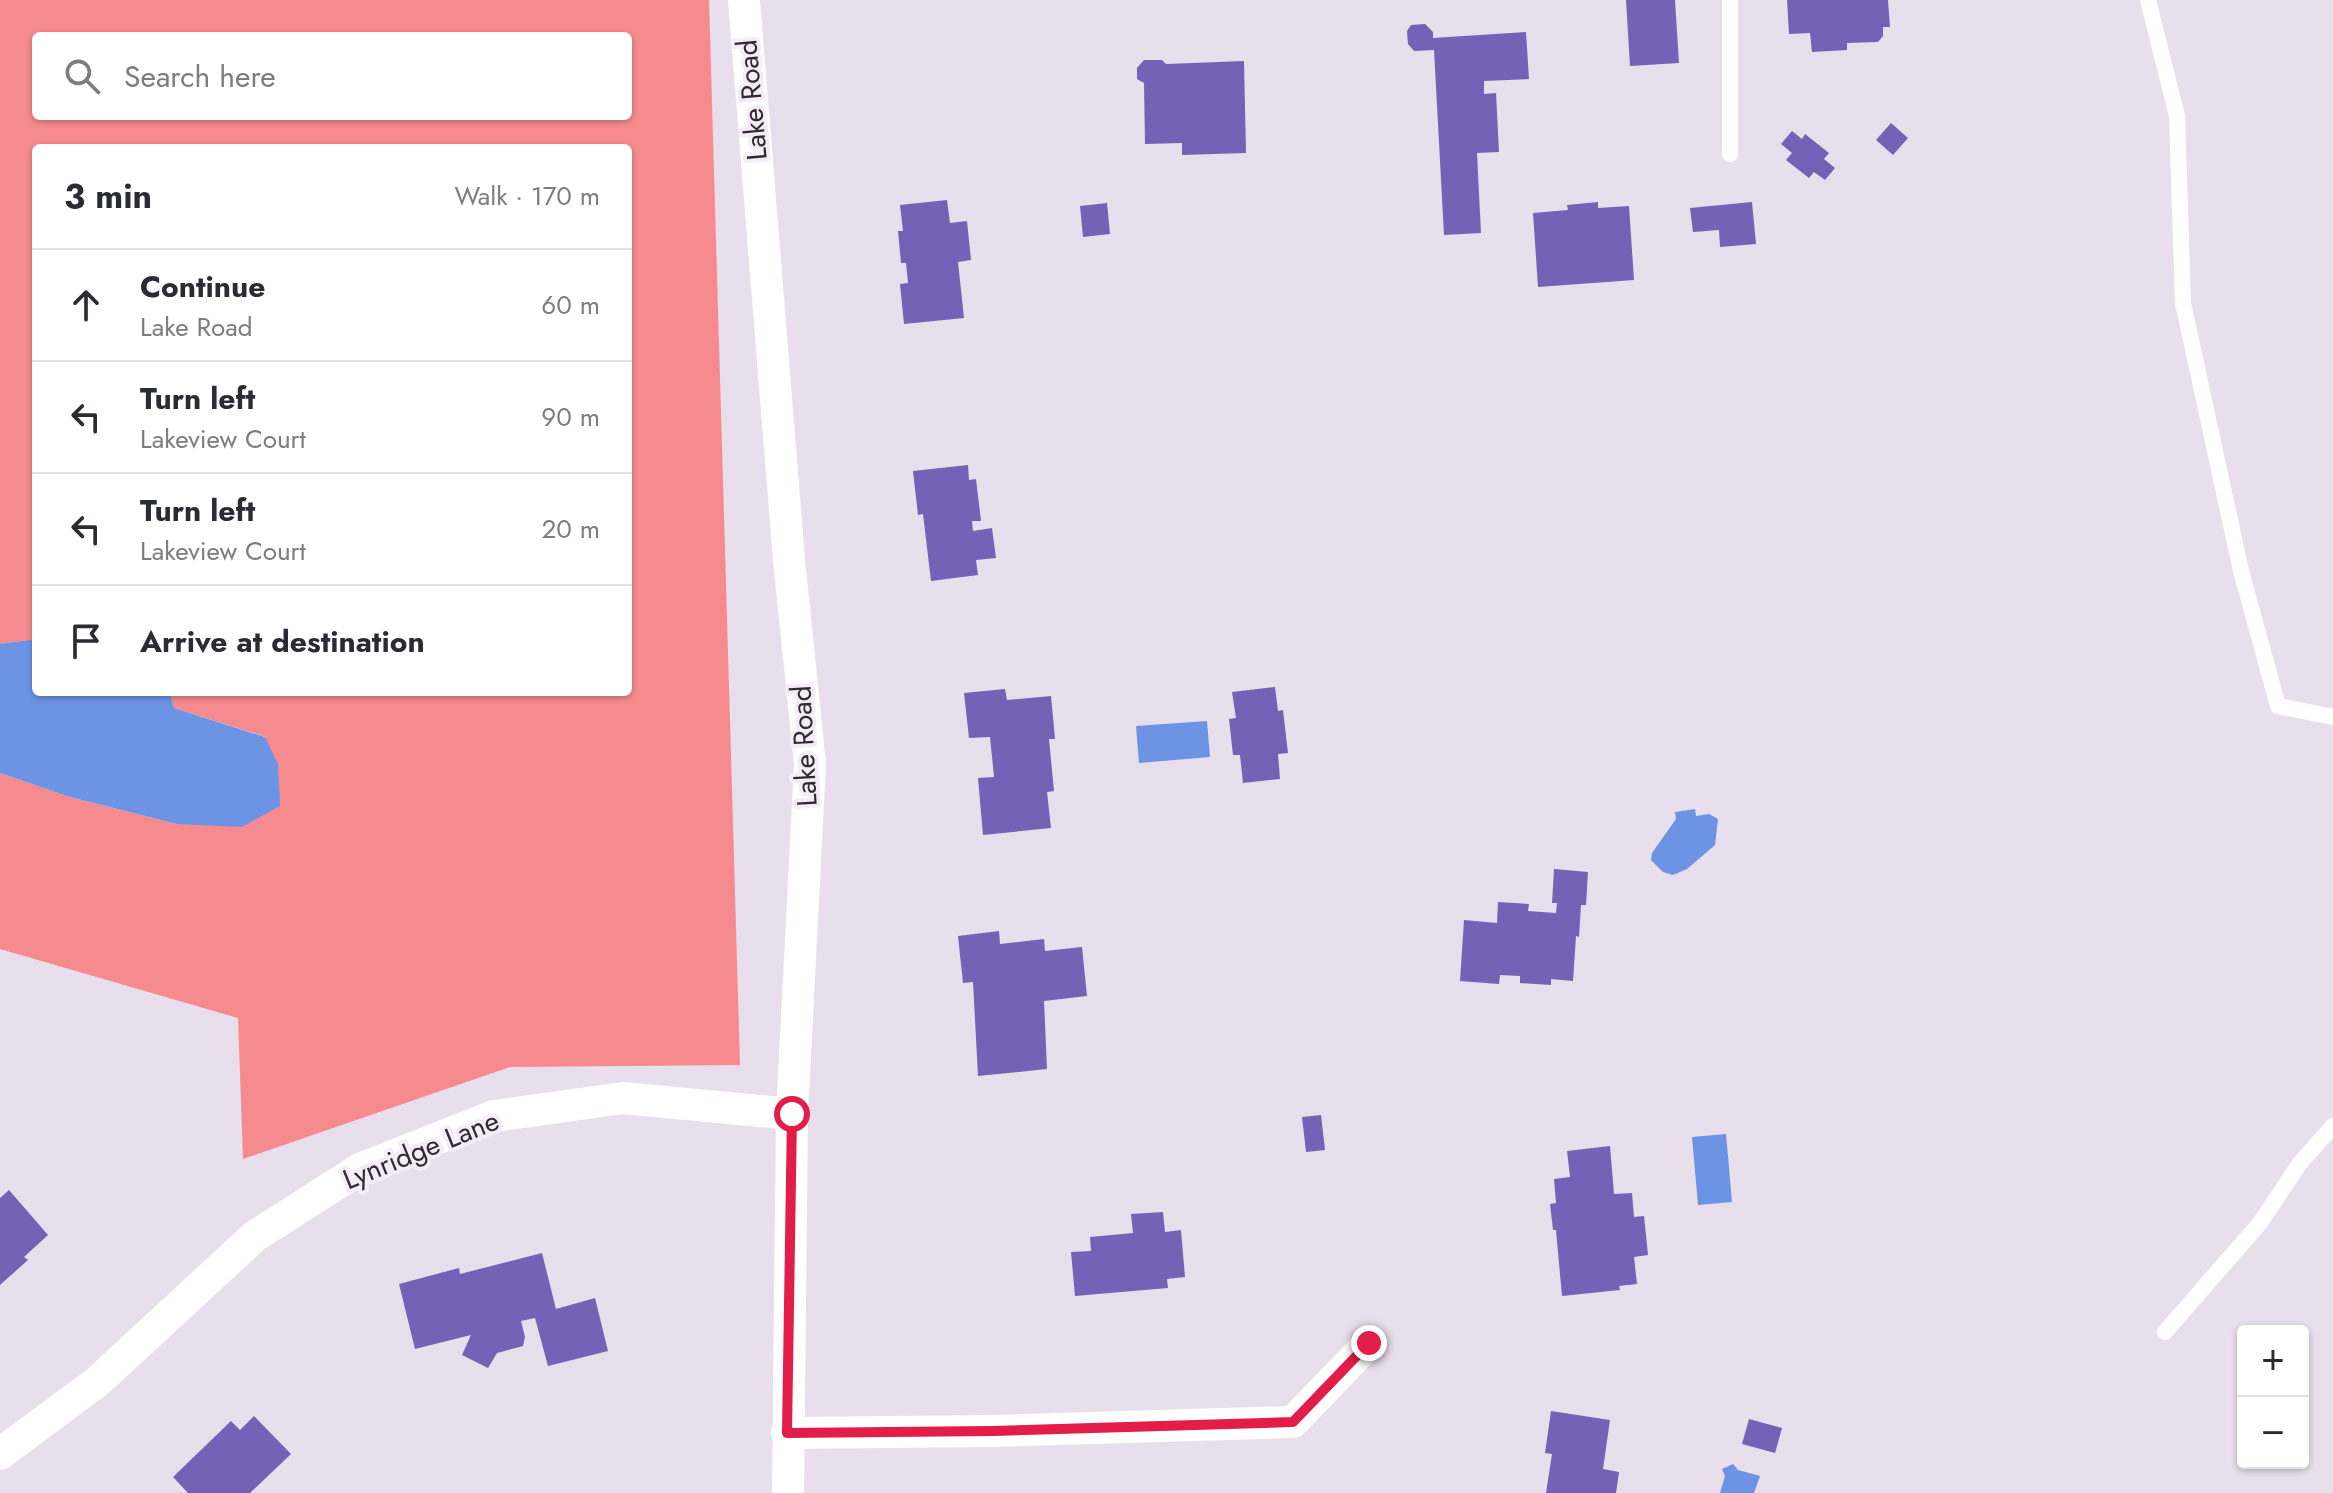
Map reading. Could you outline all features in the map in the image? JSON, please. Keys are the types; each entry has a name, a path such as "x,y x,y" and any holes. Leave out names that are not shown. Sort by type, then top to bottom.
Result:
{"street":[{"name":"Lake Road","path":"744,0 789,560 810,764 792,1114 788,1493"},
{"name":"Lynridge Lane","path":"0,1454 97,1382 255,1236 360,1169 494,1116 623,1098 792,1114"},
{"path":"787,1433 993,1431 1293,1422 1369,1343"}],"lane":[{"path":"1730,0 1730,154"},
{"path":"2148,0 2177,116 2183,303 2241,571 2278,706 2333,717"},
{"path":"2165,1332 2260,1223 2300,1163 2333,1126"}],"shaded area":[{"path":"0,0 709,0 740,1065 510,1067 243,1159 238,1018 0,949 0,773 70,797 177,824 266,737 174,708 171,696 632,696 632,144 32,144 32,640 0,644"}],"water":[{"path":"32,640 32,696 171,696 174,708 265,737 278,764 280,806 242,827 177,824 70,797 0,773 0,644"},
{"path":"1207,721 1210,757 1139,763 1136,726"},
{"path":"1695,809 1696,816 1709,814 1718,819 1715,845 1687,869 1673,875 1663,872 1651,860 1652,853 1676,819 1675,812"},
{"path":"1726,1134 1732,1202 1698,1205 1692,1137"},
{"path":"1733,1464 1738,1470 1760,1476 1754,1493 1720,1493 1725,1476 1722,1469"}],"building":[{"path":"1626,0 1675,0 1679,63 1630,66"},
{"path":"1787,0 1888,0 1890,27 1883,27 1883,36 1878,42 1847,43 1847,50 1812,52 1810,33 1789,34"},
{"path":"1425,24 1433,32 1433,38 1526,32 1529,79 1484,81 1484,94 1496,93 1499,152 1477,153 1481,233 1444,235 1434,50 1414,51 1408,44 1407,31 1411,25"},
{"path":"1144,60 1162,60 1166,64 1244,61 1246,153 1182,155 1182,143 1145,144 1144,83 1137,79 1137,68"},
{"path":"1891,123 1908,138 1893,155 1876,140"},
{"path":"1792,131 1802,139 1805,134 1829,153 1824,159 1835,168 1825,180 1814,172 1809,178 1786,160 1792,153 1781,144"},
{"path":"947,200 950,223 967,221 971,260 958,262 964,318 904,324 900,284 908,283 906,263 901,263 898,231 903,231 900,205"},
{"path":"1598,202 1598,208 1629,206 1634,280 1538,287 1533,213 1568,210 1567,205"},
{"path":"1752,202 1756,244 1720,247 1719,230 1693,232 1690,208"},
{"path":"1107,203 1110,234 1083,237 1080,206"},
{"path":"968,465 969,480 976,479 981,521 972,521 973,531 992,528 996,558 976,560 978,575 931,581 923,514 918,515 913,471"},
{"path":"1275,687 1278,711 1283,710 1288,753 1278,754 1280,779 1243,783 1240,755 1233,755 1229,719 1236,718 1232,692"},
{"path":"1005,689 1007,700 1051,696 1055,739 1049,739 1054,791 1047,792 1051,828 983,835 978,778 994,777 990,737 969,738 964,693"},
{"path":"1554,869 1588,872 1586,905 1581,905 1579,937 1576,936 1573,981 1551,979 1551,985 1520,983 1520,976 1500,975 1499,984 1460,981 1464,920 1497,923 1498,902 1529,904 1528,911 1556,913 1557,903 1552,903"},
{"path":"999,931 1000,944 1044,939 1045,951 1082,947 1087,996 1044,1001 1047,1069 978,1076 973,982 963,983 958,936"},
{"path":"1321,1115 1325,1150 1306,1152 1302,1117"},
{"path":"1610,1146 1614,1194 1632,1193 1634,1217 1644,1216 1648,1255 1634,1257 1637,1284 1619,1286 1620,1290 1562,1296 1556,1230 1553,1230 1550,1204 1556,1203 1554,1179 1570,1177 1567,1151"},
{"path":"9,1190 48,1235 24,1257 28,1260 0,1285 0,1198"},
{"path":"1163,1212 1165,1232 1181,1230 1185,1277 1167,1279 1168,1288 1075,1296 1071,1252 1091,1251 1090,1237 1133,1233 1131,1214"},
{"path":"542,1253 556,1309 595,1298 608,1351 548,1366 535,1318 521,1321 525,1337 523,1346 497,1353 488,1368 462,1355 471,1335 415,1349 399,1284 459,1268 460,1274"},
{"path":"1551,1411 1610,1420 1603,1469 1619,1472 1616,1493 1546,1493 1552,1454 1545,1453"},
{"path":"254,1416 291,1454 250,1493 188,1493 173,1477 231,1421 240,1430"},
{"path":"1749,1419 1782,1428 1775,1453 1742,1444"}],"route":[{"path":"792,1114 787,1433 993,1431 1293,1422 1369,1343"}]}
